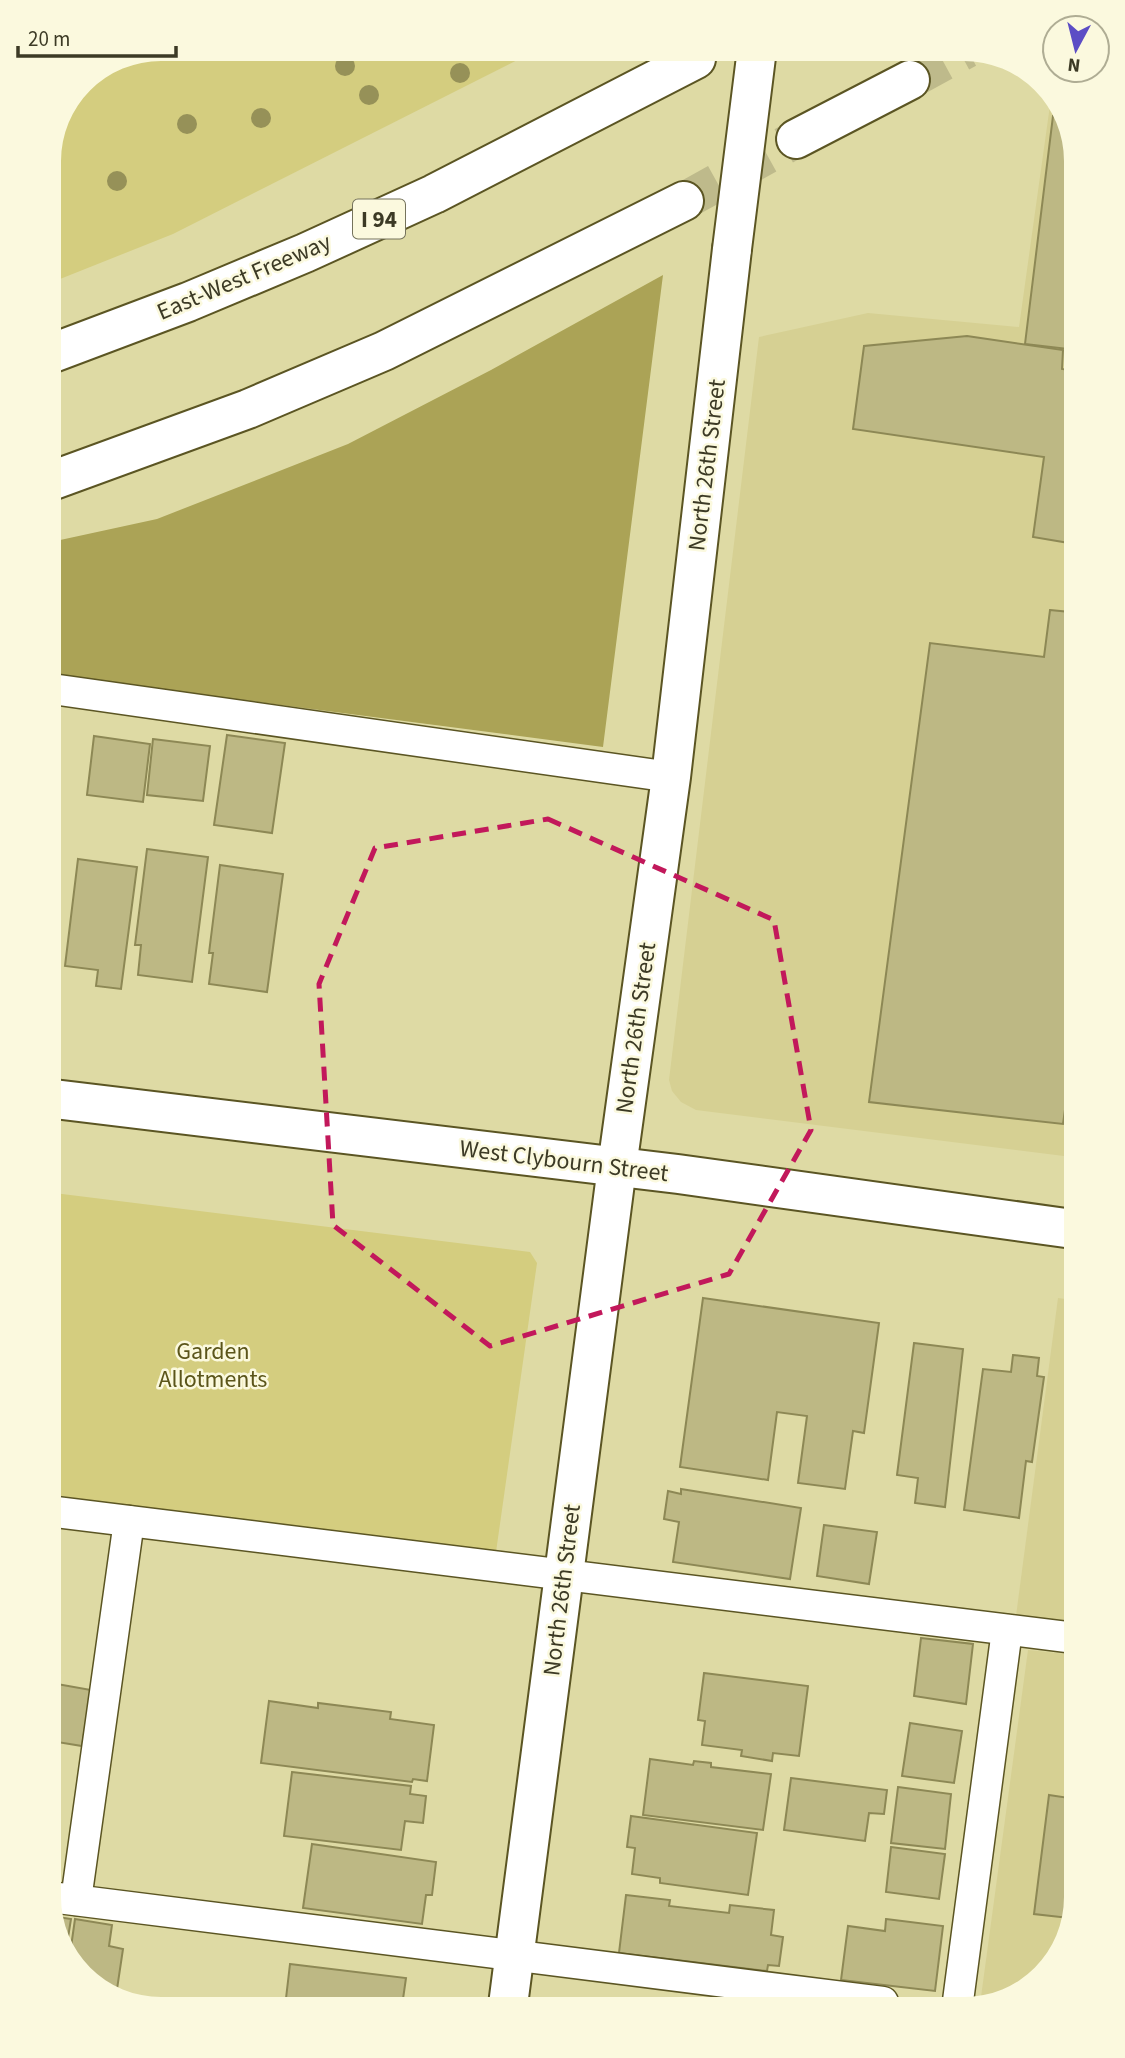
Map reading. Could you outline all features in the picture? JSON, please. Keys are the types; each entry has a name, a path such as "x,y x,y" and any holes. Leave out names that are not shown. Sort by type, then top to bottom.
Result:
{"main road":[{"name":"East-West Freeway","path":"61,350 188,302 423,200 692,61"},
{"name":"North 26th Street","path":"509,1997 617,1167 671,777 756,61"},
{"path":"796,139 910,80"},
{"path":"61,477 248,409 384,351 684,201"},
{"name":"West Clybourn Street","path":"61,1100 617,1167 1064,1228"}],"lane":[{"path":"61,690 671,777"},
{"path":"61,1513 1064,1637"},
{"path":"130,1521 67,1899 850,1997"},
{"path":"959,1997 1007,1630"}],"highlighted area":[{"path":"548,819 774,920 811,1130 729,1274 490,1346 333,1225 319,984 375,848"}],"shaded area":[{"path":"1049,110 1062,142 1064,162 1064,1156 696,1110 681,1102 672,1091 669,1080 759,337 868,313 1019,327"},
{"path":"663,275 603,747 61,676 61,540 157,519 348,444 491,370"},
{"path":"1058,1298 1064,1299 1064,1622 1016,1616"},
{"path":"1028,1650 1064,1654 1063,1910 1053,1941 1034,1967 1014,1983 981,1995"}],"green space":[{"path":"162,61 515,61 173,234 61,279 61,155 65,136 82,100 95,86 111,75 129,67"},
{"name":"Garden Allotments","path":"61,1194 530,1252 537,1263 496,1552 144,1509 61,1496"}],"building":[{"path":"1053,117 1062,142 1064,162 1064,349 1025,344"},
{"path":"967,336 1063,350 1064,542 1033,537 1044,457 853,429 864,346"},
{"path":"1050,610 1064,611 1063,1124 869,1102 930,643 1044,657"},
{"path":"227,735 285,743 272,833 214,825"},
{"path":"94,736 150,744 143,802 87,795"},
{"path":"153,739 210,746 203,801 147,795"},
{"path":"147,849 208,857 192,982 138,975 141,945 135,945"},
{"path":"78,859 137,867 121,989 96,986 98,970 65,966"},
{"path":"220,865 283,874 267,992 209,984 213,953 209,953"},
{"path":"703,1298 879,1323 864,1433 853,1431 845,1489 798,1483 807,1416 777,1412 768,1480 680,1467"},
{"path":"914,1343 963,1349 945,1507 915,1503 918,1478 897,1475"},
{"path":"1013,1355 1039,1358 1037,1376 1044,1377 1032,1462 1026,1461 1019,1518 964,1510 983,1369 1011,1372"},
{"path":"681,1489 801,1508 790,1579 673,1562 679,1522 664,1519 668,1491 681,1494"},
{"path":"824,1525 877,1532 869,1584 817,1576"},
{"path":"921,1638 973,1644 966,1704 914,1696"},
{"path":"704,1673 808,1686 799,1756 773,1753 772,1761 741,1756 742,1750 702,1745 705,1721 698,1720"},
{"path":"61,1685 91,1690 82,1746 61,1743"},
{"path":"269,1701 318,1708 318,1703 391,1712 390,1719 434,1725 427,1781 413,1779 412,1782 261,1763"},
{"path":"910,1723 962,1731 954,1783 902,1776"},
{"path":"650,1759 693,1765 694,1761 711,1763 711,1767 771,1774 763,1830 643,1815"},
{"path":"292,1772 411,1786 410,1794 426,1796 423,1823 405,1821 401,1850 284,1836"},
{"path":"791,1778 887,1790 884,1814 869,1813 865,1841 784,1830"},
{"path":"898,1787 951,1794 945,1849 891,1843"},
{"path":"1049,1795 1064,1797 1063,1910 1061,1917 1034,1914"},
{"path":"631,1816 757,1833 748,1895 660,1883 660,1878 632,1874 635,1848 627,1847"},
{"path":"312,1844 436,1862 432,1895 426,1895 422,1924 303,1908"},
{"path":"891,1847 945,1854 939,1899 886,1892"},
{"path":"626,1895 670,1900 669,1906 729,1913 730,1905 774,1910 771,1935 783,1937 779,1966 768,1965 767,1971 619,1953"},
{"path":"64,1918 71,1919 69,1934"},
{"path":"75,1919 112,1925 109,1946 123,1949 117,1986 86,1963 72,1941"},
{"path":"886,1919 943,1926 935,1991 841,1980 848,1926 885,1931"},
{"path":"290,1964 406,1978 403,1997 286,1997"}],"tunnel":[{"path":"910,80 945,61"},
{"path":"684,201 796,139"}]}
